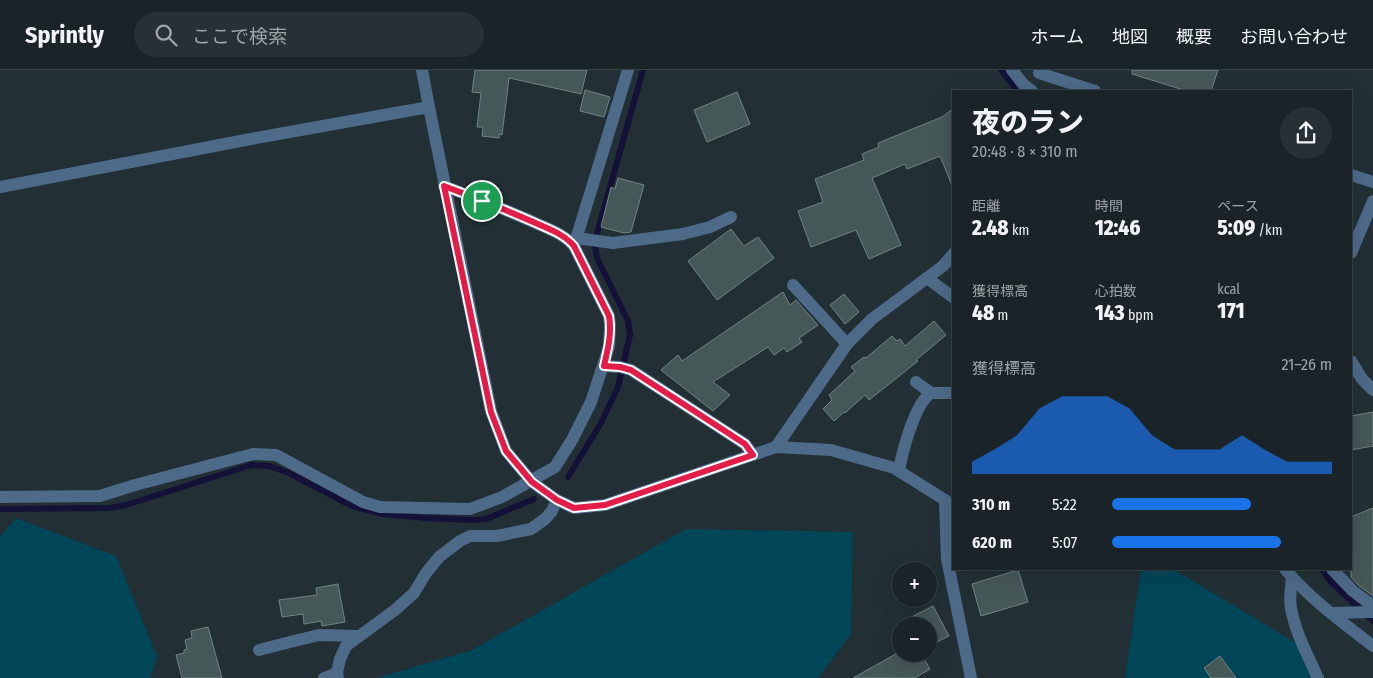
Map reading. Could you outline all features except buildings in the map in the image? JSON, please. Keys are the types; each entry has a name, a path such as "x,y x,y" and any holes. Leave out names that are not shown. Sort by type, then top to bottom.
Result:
{"street":[{"path":"422,70 491,412 506,451 532,482 557,500 574,508 605,505 776,447 831,450 894,468 950,505 947,559 971,678"},
{"path":"0,497 100,496 253,454 276,455 363,502 380,507 470,509 502,497 556,467 591,402 609,346 609,316 575,242 628,70"},
{"path":"1012,70 1023,84 1031,90"},
{"path":"1040,90 1039,72 1092,90"},
{"path":"0,187 429,107"},
{"path":"1352,175 1373,182"},
{"path":"444,186 554,231 575,242 596,241 614,243 683,234 710,227 731,217"},
{"path":"1352,251 1373,201"},
{"path":"776,447 847,344 872,319 943,266 952,255"},
{"path":"927,278 952,297"},
{"path":"793,285 847,344"},
{"path":"1352,363 1362,379 1373,390"},
{"path":"604,366 626,368 745,444 753,455"},
{"path":"916,382 931,393 952,393"},
{"path":"899,471 903,451 921,404 931,393"},
{"path":"324,678 338,676 340,659 346,646 395,610 414,593 426,573 439,557 470,536 497,536 531,529 545,520 557,500"},
{"path":"1333,570 1352,591 1373,606"},
{"path":"1288,573 1297,584 1373,646"},
{"path":"1288,573 1291,609 1304,648 1318,678"},
{"path":"1331,613 1373,612"},
{"path":"259,650 320,635 358,636"}],"shaded area":[{"path":"16,518 116,556 157,657 150,678 0,678 0,536"},
{"path":"686,529 853,532 851,634 818,678 377,678 472,650"},
{"path":"1141,570 1175,570 1304,648 1322,678 1125,678"}],"waterway":[{"path":"568,477 601,423 618,387 630,335 628,321 597,258 595,246 643,70"},
{"path":"1001,70 1017,90"},
{"path":"0,509 109,508 126,505 251,465 269,466 289,473 352,506 383,514 424,518 486,519 534,499"},
{"path":"1323,570 1331,582 1373,621"}],"route":[{"path":"444,186 482,201 554,231 574,246 609,316 609,346 604,366 631,370 745,444 753,455 605,505 574,508 557,500 532,482 506,451 491,412 444,186"}]}
